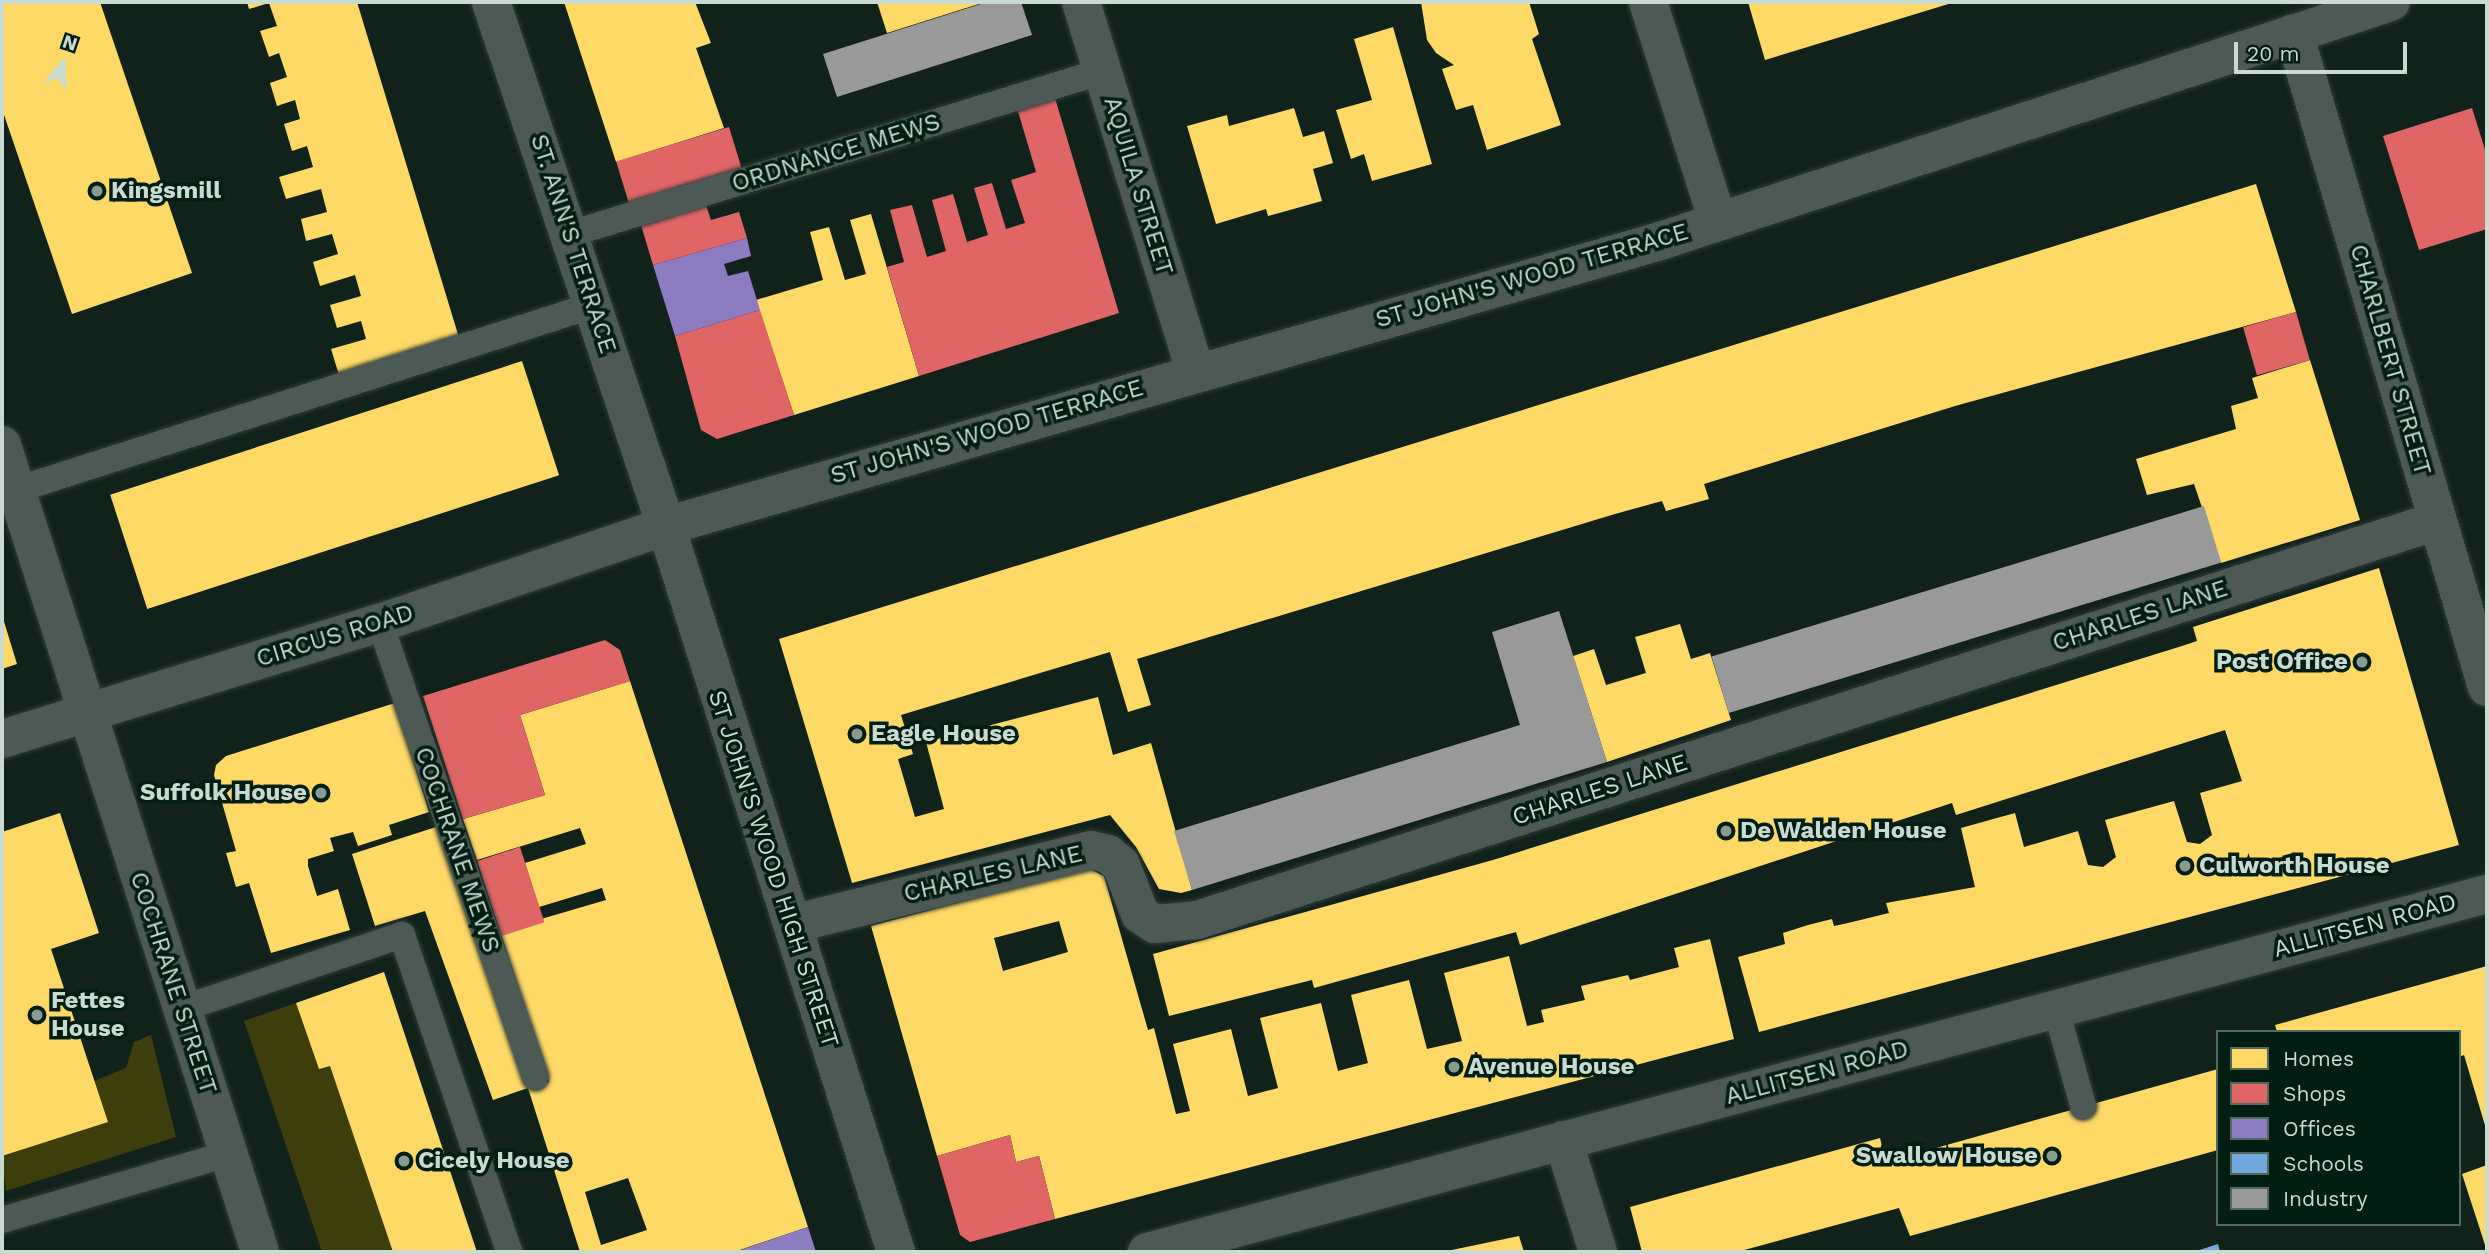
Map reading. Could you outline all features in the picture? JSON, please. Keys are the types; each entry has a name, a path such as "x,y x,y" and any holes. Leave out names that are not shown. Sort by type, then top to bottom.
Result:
{"street":[{"name":"ST. ANN'S TERRACE","path":"491,2 652,486"},
{"name":"AQUILA STREET","path":"1081,2 1195,371"},
{"path":"1648,2 1718,221"},
{"name":"ST JOHN'S WOOD TERRACE","path":"666,526 1718,221 2391,2"},
{"name":"CHARLBERT STREET","path":"2294,33 2487,687"},
{"name":"COCHRANE STREET","path":"2,445 14,509 85,713 260,1252"},
{"name":"ST JOHN'S WOOD HIGH STREET","path":"652,486 896,1252"},
{"name":"CHARLES LANE","path":"792,923 1091,850 1108,854 1121,865 1140,914 1155,924 1197,920 2437,521"},
{"name":"CIRCUS ROAD","path":"2,739 380,623 666,526"},
{"name":"ALLITSEN ROAD","path":"1147,1252 1238,1241 1563,1140 2487,894"},
{"path":"1563,1140 1598,1252"}],"lane":[{"name":"ORDNANCE MEWS","path":"570,234 1102,71"},
{"path":"14,509 594,305"},
{"name":"COCHRANE MEWS","path":"380,623 535,1077"},
{"path":"181,1009 402,935 509,1252"},
{"path":"2056,1009 2083,1106"},
{"path":"2,1220 228,1154"}],"shaded area":[{"path":"296,1003 319,1068 330,1066 393,1252 322,1252 244,1021"},
{"path":"151,1035 176,1137 6,1191 2,1156 107,1122 94,1081 126,1068 134,1042"}],"building: Homes":[{"name":"Kingsmill","path":"2,2 100,2 192,273 72,314 2,109"},
{"path":"247,2 357,2 460,341 339,375 331,349 366,339 361,321 337,328 330,305 361,296 355,275 320,286 313,262 338,254 332,234 306,241 301,219 327,212 321,189 286,199 279,177 313,167 307,146 292,151 284,124 300,119 295,100 277,106 270,83 287,77 279,53 269,57 260,31 277,26 269,3 249,9"},
{"path":"564,2 695,2 711,43 696,48 724,128 616,162"},
{"path":"877,2 985,2 887,33"},
{"path":"1421,2 1529,2 1539,34 1532,39 1561,125 1487,150 1473,105 1456,110 1442,69 1454,65 1436,53 1427,40"},
{"path":"1748,2 1955,2 1765,60"},
{"path":"1393,27 1432,164 1372,181 1364,154 1351,159 1336,110 1372,100 1354,39"},
{"path":"1294,108 1303,137 1324,131 1333,163 1313,169 1322,201 1268,216 1266,209 1216,224 1187,126 1227,115 1229,126"},
{"path":"2256,184 2296,312 1955,406 1704,484 1709,499 1666,511 1662,501 1615,514 1137,659 1151,705 1128,712 1110,652 901,715 913,754 898,759 915,817 944,809 926,742 1098,697 1113,755 1151,743 1192,890 1181,893 1159,889 1136,847 1110,815 852,883 779,639"},
{"path":"871,214 919,376 794,415 756,300 823,280 810,232 829,227 845,280 866,274 850,220"},
{"path":"2310,360 2360,520 2221,563 2194,484 2147,495 2136,459 2236,429 2231,406 2258,398 2252,378"},
{"path":"522,361 559,475 147,609 110,495"},
{"path":"2379,568 2459,845 1759,1032 1738,957 1785,944 1783,933 1808,925 1832,919 1834,926 1848,923 1889,913 1886,903 1975,887 1961,828 2015,813 2024,847 2078,831 2088,865 2103,867 2116,857 2105,820 2174,801 2187,842 2200,844 2212,835 2200,793 2242,781 2225,730 1956,815 1952,803 1520,945 1516,932 1314,988 1312,980 1169,1016 1153,954 1493,860 2182,646 2197,641 2193,627"},
{"path":"2,615 17,664 2,669"},
{"path":"1680,624 1691,659 1710,653 1731,720 1607,762 1573,656 1594,649 1606,685 1646,673 1635,637"},
{"path":"630,681 808,1227 734,1252 580,1252 528,1088 549,1082 500,931 606,900 602,888 539,907 525,863 586,844 580,828 477,860 463,819 545,795 520,715","holes":["628,1178 647,1230 601,1245 585,1192"]},
{"name":"Suffolk House","path":"395,703 429,812 389,825 392,835 358,846 353,832 330,838 334,851 308,859 308,866 317,896 338,889 350,930 271,953 249,883 236,887 226,853 236,851 214,775 216,765 226,756"},
{"name":"Fettes House","path":"60,813 99,933 51,949 108,1122 2,1156 2,832"},
{"path":"436,827 528,1088 493,1100 425,911 375,926 352,854"},
{"path":"1088,868 1104,876 1148,1030 1154,1028 1176,1114 1190,1111 1173,1044 1231,1029 1248,1096 1278,1088 1260,1018 1321,1003 1338,1071 1368,1063 1351,995 1409,980 1427,1049 1462,1041 1444,973 1509,956 1527,1026 1544,1022 1541,1010 1585,1000 1581,986 1628,975 1630,980 1679,967 1674,948 1710,939 1734,1039 1055,1219 1039,1156 1016,1162 1010,1135 937,1156 871,926","holes":["1059,921 1068,952 1003,971 994,938"]},
{"path":"2487,966 2487,1132 2464,1055 2461,1056 2461,1030 2276,1030 2275,1025"},
{"name":"Cicely House","path":"384,972 477,1252 393,1252 330,1066 319,1069 296,1003"},
{"path":"2216,1070 2216,1151 1910,1236 1899,1208 1737,1252 1642,1252 1630,1207 1880,1138 1886,1162"},
{"path":"2487,1165 2487,1251 2462,1174"},
{"path":"1519,1236 1524,1252 1447,1252 1447,1251"}],"building: Shops":[{"path":"1055,98 1119,313 919,376 887,267 904,262 890,210 912,205 927,257 946,251 932,200 953,194 967,242 988,235 974,188 992,183 1006,229 1025,223 1011,180 1036,172 1017,108"},
{"path":"2472,108 2487,156 2487,229 2419,250 2383,136"},
{"path":"729,127 742,169 629,204 616,161"},
{"path":"706,205 711,220 739,212 747,238 653,265 641,225"},
{"path":"760,310 794,415 717,439 701,430 675,336"},
{"path":"2296,312 2310,360 2257,375 2243,327"},
{"path":"605,640 620,650 630,681 520,715 545,795 463,819 423,696"},
{"path":"520,847 544,922 502,936 477,861"},
{"path":"1010,1135 1016,1162 1039,1156 1055,1219 970,1242 960,1235 937,1156"}],"building: Offices":[{"path":"747,238 751,256 724,264 728,276 748,271 760,310 675,336 653,265"},
{"path":"808,1227 816,1252 735,1252"}],"building: Schools":[{"path":"2218,1244 2220,1252 2193,1252"}],"building: Industry":[{"path":"987,2 1021,2 1032,35 837,97 823,54"},
{"path":"2204,506 2221,562 1729,713 1712,657"},
{"path":"1559,611 1607,762 1192,890 1174,831 1520,725 1492,632"}],"place":[{"name":"Kingsmill","path":"97,191"},
{"name":"Post Office","path":"2362,662"},
{"name":"Eagle House","path":"857,734"},
{"name":"Suffolk House","path":"321,793"},
{"name":"De Walden House","path":"1726,831"},
{"name":"Culworth House","path":"2185,866"},
{"name":"Fettes House","path":"37,1015"},
{"name":"Avenue House","path":"1454,1067"},
{"name":"Swallow House","path":"2052,1156"},
{"name":"Cicely House","path":"404,1161"}]}
